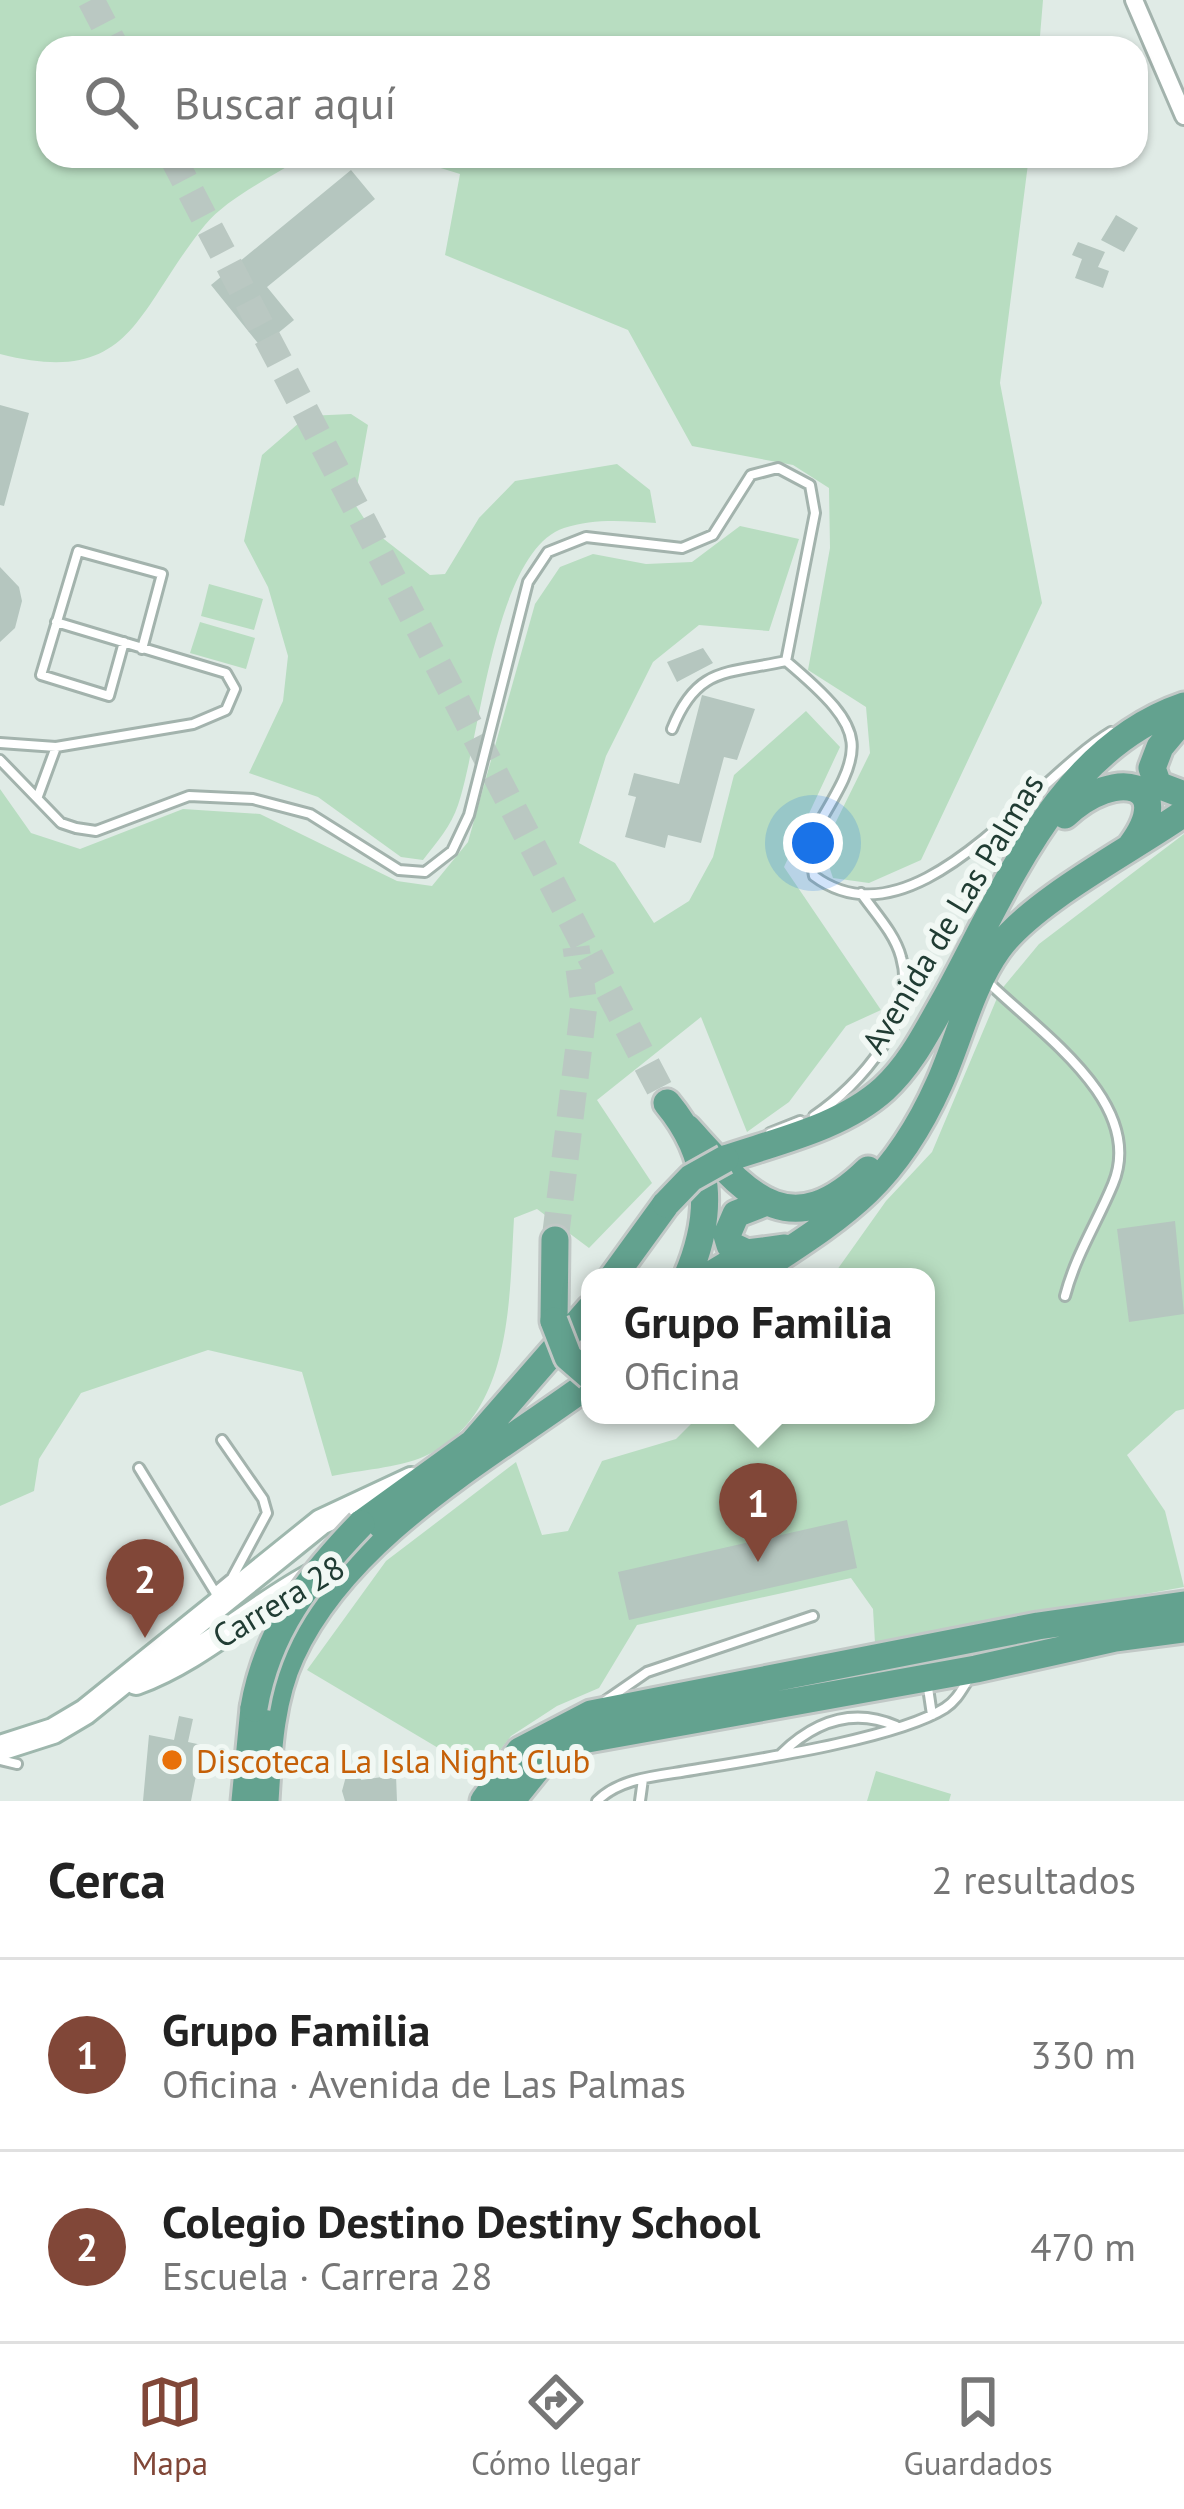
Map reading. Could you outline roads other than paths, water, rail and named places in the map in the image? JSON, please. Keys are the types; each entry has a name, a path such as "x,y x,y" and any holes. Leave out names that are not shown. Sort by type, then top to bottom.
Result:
{"main road":[{"name":"Avenida de Las Palmas","path":"748,1265 812,1239 841,1220 908,1144 938,1086 968,980 1025,854 1074,782 1136,730 1184,706"},
{"path":"1184,718 1160,747 1152,768 1158,785 1184,795"},
{"path":"1025,854 1088,794 1116,784 1138,790 1148,808 1146,823 1125,854"},
{"name":"Avenida de Las Palmas","path":"620,1268 691,1178 735,1156 831,1122 880,1093 909,1064 968,980 1025,919 1184,813"},
{"path":"675,1268 693,1188 667,1103 731,1180 764,1203 803,1208 828,1201 876,1162 899,1134 968,980"},
{"path":"687,1127 700,1158 707,1209 690,1268"},
{"path":"748,1265 730,1245 729,1223 736,1214 764,1203"},
{"path":"795,1268 841,1220"},
{"path":"555,1240 554,1321 568,1357 581,1371"},
{"path":"473,1443 581,1319"},
{"path":"245,1801 254,1708 269,1650 289,1609 435,1469 581,1368"},
{"path":"265,1801 273,1721 290,1658 369,1536 406,1517 581,1387"},
{"path":"484,1801 520,1751 637,1691 1184,1605"},
{"path":"512,1801 544,1760 582,1740 976,1669 1115,1638 1184,1630"}],"street":[{"path":"1134,0 1184,116"},
{"name":"Carrera 28","path":"171,1657 217,1599 321,1522 435,1469"},
{"name":"Carrera 28","path":"9,1756 369,1536"}],"lane":[{"path":"0,760 62,823 96,831 189,796 253,799 310,814 399,870 425,872 452,851 469,815 528,582 548,552 586,537 682,548 712,535 751,476 778,468 810,484 815,513 786,661"},
{"path":"124,642 109,696 41,675 78,551 162,574 142,649"},
{"path":"0,743 56,747 193,724 231,705 235,688 226,673 56,622"},
{"path":"672,729 683,701 700,682 786,661"},
{"path":"786,661 832,704 854,740 853,767 808,842 808,860 814,875 827,885 861,893 924,883 973,852 1083,748 1113,731 1136,730"},
{"path":"38,796 56,747"},
{"path":"735,1156 775,1128 814,1116 850,1090 866,1073 896,1014 905,980 902,961 861,893"},
{"path":"968,980 1099,1091 1119,1137 1114,1182 1085,1236 1065,1296"},
{"path":"139,1468 217,1599 267,1513 263,1498 222,1440"},
{"path":"637,1691 813,1616"},
{"path":"597,1801 618,1786 643,1779 780,1756 932,1715 955,1701 976,1669"},
{"path":"925,1678 932,1715"},
{"path":"780,1756 816,1725 860,1716 896,1726"},
{"path":"0,1760 9,1756"},
{"path":"640,1801 643,1779"}],"tunnel":[{"path":"91,0 110,36"},
{"path":"178,168 667,1103"},
{"path":"555,1240 584,1005 576,947"}],"place":[{"name":"Grupo Familia","path":"758,1562"},
{"name":"Colegio Destino Destiny School","path":"145,1638"},
{"name":"Discoteca La Isla Night Club","path":"172,1760"}]}
